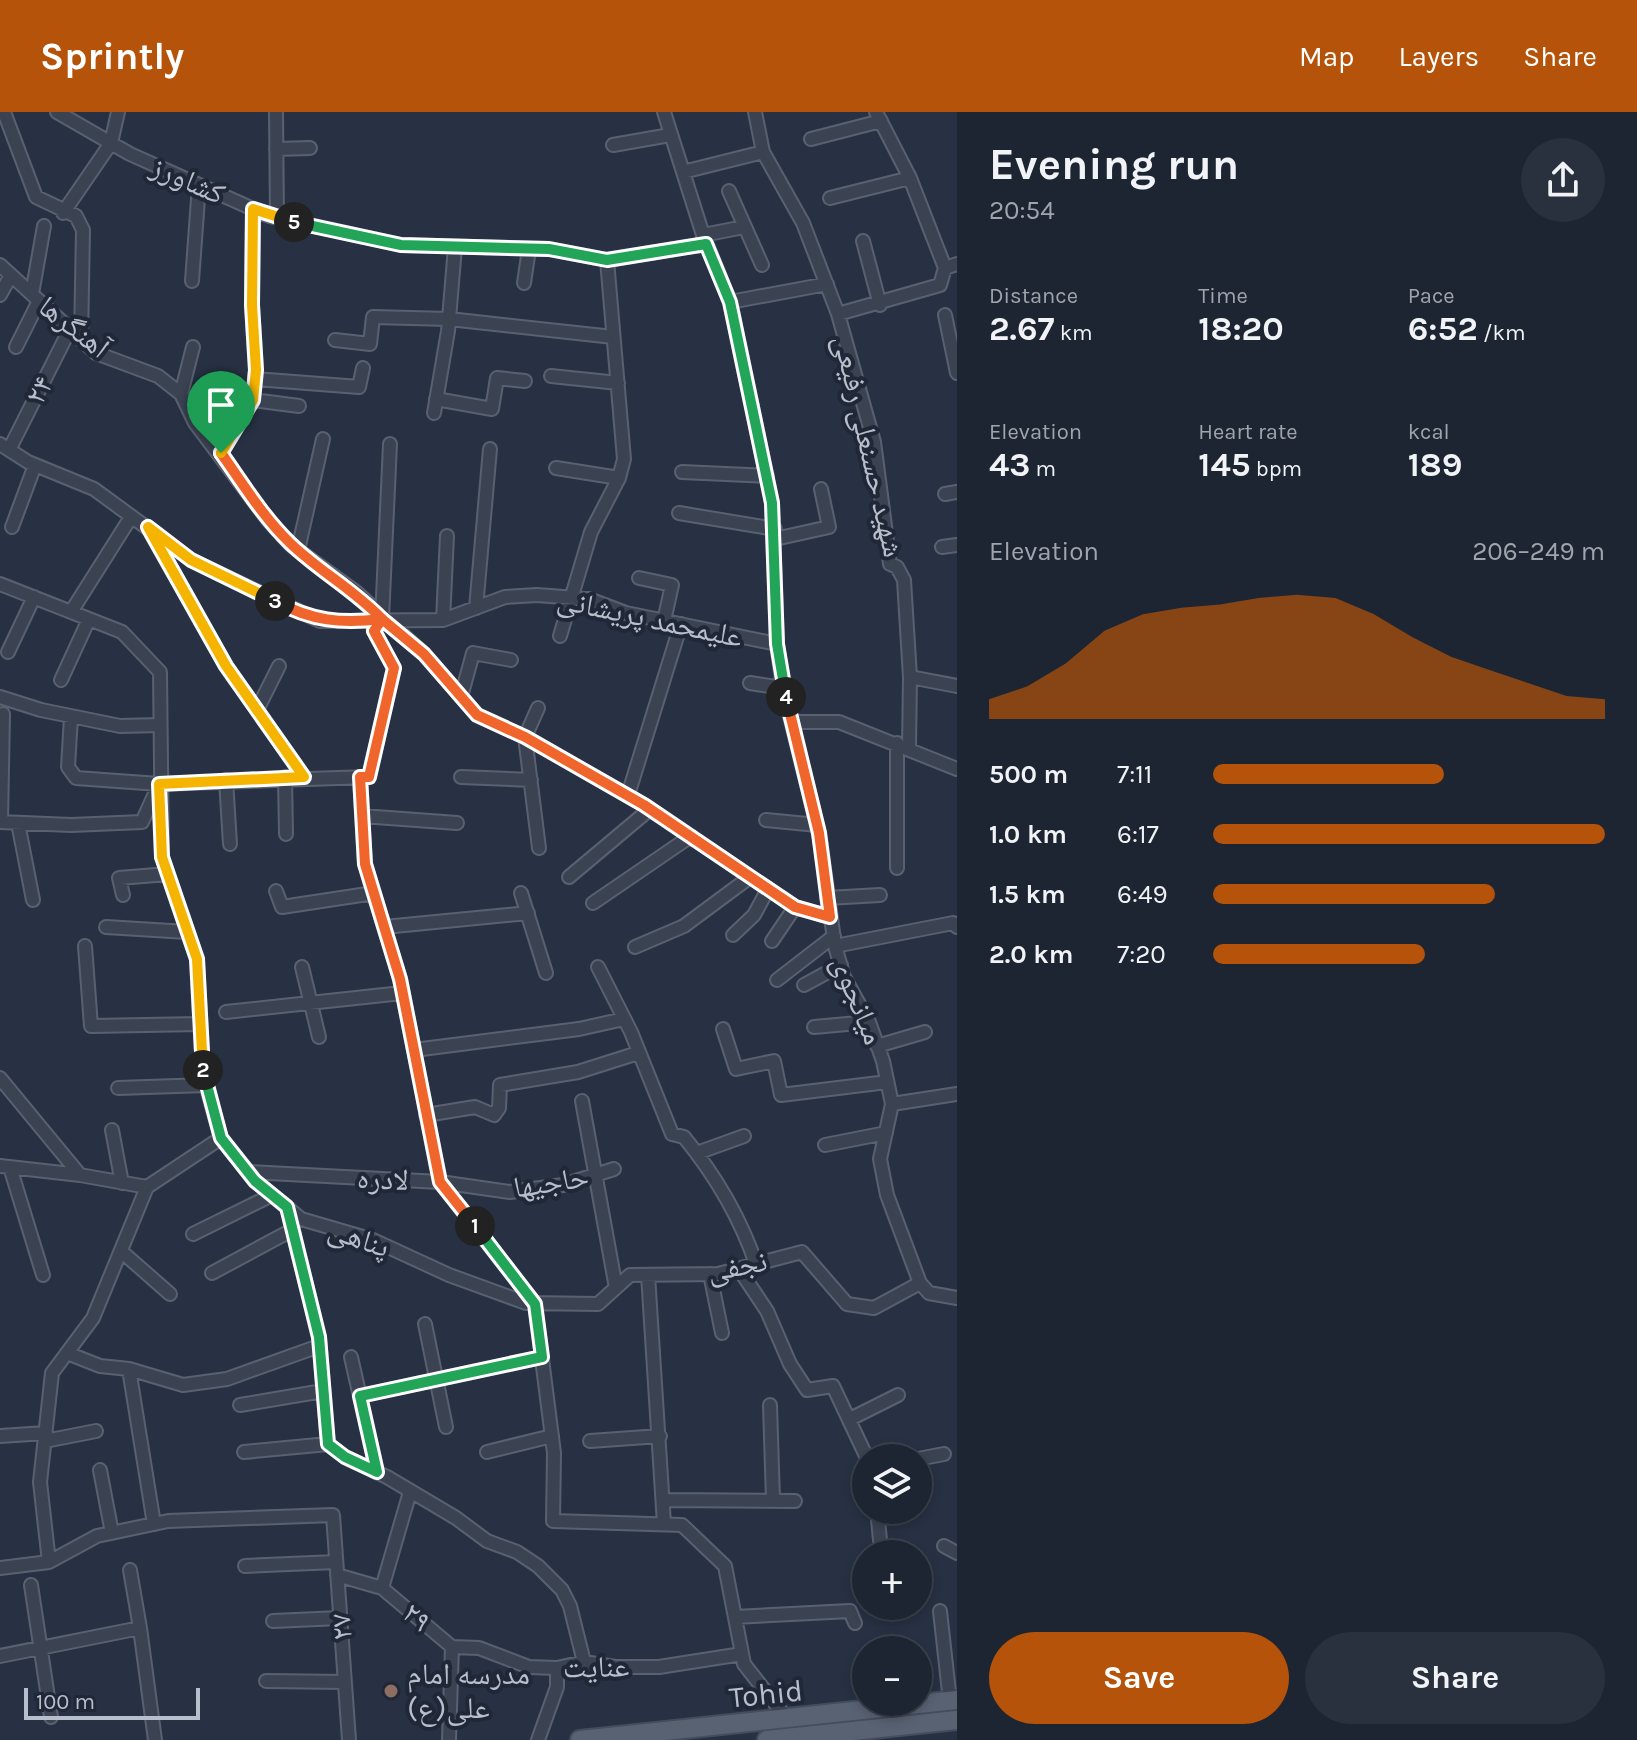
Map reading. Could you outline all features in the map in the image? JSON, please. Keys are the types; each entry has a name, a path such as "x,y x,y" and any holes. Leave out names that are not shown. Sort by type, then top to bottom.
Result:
{"main road":[{"name":"Tohid","path":"580,1740 708,1734 788,1720 954,1701"},
{"name":"Tohid","path":"767,1740 957,1720"}],"street":[{"path":"4,112 36,197 63,213 76,216 83,230 81,340"},
{"name":"کشاورز","path":"57,112 111,143 253,209 277,218 401,245 529,249 607,260 705,240 744,227"},
{"path":"63,213 111,143 118,112"},
{"path":"276,112 277,218"},
{"name":"میانجوی","path":"664,112 705,240 730,302 767,476 775,534 777,644 783,688 794,722 817,825 834,941 841,965 869,1022 887,1082 892,1104 880,1159 887,1195 920,1283"},
{"name":"شهید حسنعلی رفیعی","path":"755,112 763,152 803,223 838,314 874,442 890,564 897,567 904,580 910,677 897,868"},
{"path":"811,139 879,116 951,266 940,285 880,305 838,314"},
{"path":"613,145 670,135"},
{"path":"276,149 310,148"},
{"path":"683,172 763,152"},
{"path":"830,198 910,178"},
{"path":"192,281 199,185"},
{"path":"729,191 762,265"},
{"path":"221,453 253,400 253,209"},
{"path":"16,347 36,297 44,226"},
{"path":"863,241 880,305"},
{"path":"434,413 449,319 455,247"},
{"path":"524,283 529,249"},
{"path":"560,636 591,532 619,478 624,459 607,260"},
{"name":"آهنگرها","path":"0,265 96,353 158,376 181,394 195,423 221,453 268,520 298,550 356,592 382,619 424,654 477,715 525,737 628,795 795,907 830,917"},
{"path":"0,295 11,275"},
{"path":"730,302 827,284"},
{"path":"945,315 956,365"},
{"path":"335,340 370,344 373,317 449,319 613,337"},
{"name":"۲۴","path":"4,447 69,331"},
{"path":"181,394 193,347"},
{"path":"255,379 359,387 363,368"},
{"path":"551,376 618,383"},
{"path":"436,399 492,409 497,378 525,381"},
{"path":"253,400 299,406"},
{"path":"298,550 323,439"},
{"path":"71,717 68,767 76,778 159,784 285,777 369,777 394,668 374,631 382,619 390,444"},
{"name":"علیمحمد پریشانی","path":"4,447 35,465 94,489 191,560 320,621 443,620 505,597 571,598 589,599 626,613 777,644"},
{"path":"476,608 490,449"},
{"path":"12,527 35,465"},
{"path":"556,468 619,478"},
{"path":"682,472 767,476"},
{"path":"679,513 775,534 829,527 821,489"},
{"path":"71,612 131,517"},
{"path":"148,527 226,666 304,777"},
{"path":"443,620 447,536"},
{"path":"942,547 957,545"},
{"path":"639,578 672,585 664,621"},
{"path":"0,584 122,632 160,672 162,857 197,959 206,1085 221,1138 147,1187 93,1318 52,1373 40,1482 49,1562"},
{"path":"8,652 34,597"},
{"path":"61,680 89,619"},
{"path":"628,795 681,624"},
{"path":"461,697 473,653 511,660"},
{"path":"257,710 279,666"},
{"path":"910,677 957,686"},
{"path":"750,683 783,688"},
{"path":"0,697 71,717 120,726 160,725"},
{"path":"538,708 525,737 539,848"},
{"path":"3,714 0,822 142,822 159,784"},
{"path":"794,722 839,722 957,769"},
{"path":"285,777 286,834"},
{"name":"لادره","path":"248,1172 440,1182 402,993 365,864 360,777"},
{"path":"461,777 531,780"},
{"path":"226,780 230,844"},
{"path":"569,877 650,809"},
{"path":"362,816 457,823"},
{"path":"766,820 817,825"},
{"path":"18,823 33,900"},
{"path":"593,903 691,836"},
{"path":"123,895 119,878 168,874"},
{"path":"635,947 684,926 750,877"},
{"path":"733,935 754,915 768,889"},
{"path":"276,891 282,907 374,893"},
{"path":"521,893 546,973"},
{"path":"827,898 880,895"},
{"path":"772,941 795,907"},
{"path":"384,927 528,913"},
{"path":"777,980 834,941 953,923 957,927"},
{"path":"106,927 187,932"},
{"path":"85,946 91,1026 200,1024"},
{"path":"804,985 841,965"},
{"path":"302,967 319,1037"},
{"path":"598,967 624,1019 672,1134 684,1137 697,1153 743,1227 756,1264"},
{"path":"226,1012 402,993"},
{"path":"414,1050 579,1029 624,1019"},
{"path":"814,1027 869,1022"},
{"path":"723,1029 736,1069 774,1061 781,1095 887,1082"},
{"path":"877,1046 925,1032"},
{"path":"426,1115 475,1107 494,1115 499,1108 500,1085 578,1072 638,1053"},
{"path":"0,1078 80,1175"},
{"path":"118,1088 206,1085"},
{"path":"892,1104 957,1094"},
{"path":"582,1101 616,1288"},
{"path":"112,1130 122,1183"},
{"path":"825,1145 886,1133"},
{"path":"697,1153 744,1136"},
{"name":"پناهی","path":"221,1138 248,1172 301,1219 373,1240 449,1275 535,1304"},
{"path":"43,1275 5,1167 80,1175 147,1187"},
{"name":"حاجیها","path":"440,1182 510,1192 563,1185 614,1169"},
{"path":"440,1182 535,1304 552,1436 553,1521 682,1525 725,1566 744,1664 788,1720"},
{"path":"193,1234 272,1195"},
{"path":"287,1207 319,1346 328,1444"},
{"path":"212,1273 292,1230"},
{"path":"121,1251 170,1294"},
{"name":"نجفی","path":"535,1304 598,1304 630,1275 710,1274 802,1252 847,1304 874,1308 920,1283"},
{"path":"739,1269 767,1311 790,1364 807,1390 833,1386 861,1444"},
{"path":"710,1274 722,1333"},
{"path":"648,1275 664,1524"},
{"path":"920,1283 929,1293 957,1298"},
{"path":"425,1324 446,1427"},
{"path":"67,1353 100,1366 129,1369 183,1385 227,1379 319,1346"},
{"path":"351,1357 377,1472"},
{"path":"360,1396 542,1357"},
{"path":"0,1568 49,1562 97,1536 154,1524 129,1369"},
{"path":"240,1405 323,1391"},
{"path":"850,1419 898,1395"},
{"path":"770,1405 773,1500"},
{"path":"0,1436 45,1437 96,1431"},
{"path":"487,1452 552,1436"},
{"path":"590,1441 660,1436"},
{"path":"244,1452 328,1444 487,1541 517,1552 538,1566 562,1590 570,1606 584,1662"},
{"path":"932,1456 944,1454"},
{"path":"100,1470 112,1533"},
{"path":"382,1588 410,1492"},
{"path":"664,1500 795,1501"},
{"name":"۲۷","path":"154,1524 333,1515 349,1740"},
{"path":"944,1546 957,1553"},
{"name":"۲۹","path":"245,1566 337,1568 382,1588 452,1647 449,1740"},
{"path":"130,1570 155,1740"},
{"path":"31,1585 51,1717"},
{"path":"735,1617 850,1611 855,1623"},
{"path":"940,1611 954,1701"},
{"path":"273,1621 340,1618"},
{"path":"0,1656 140,1628"},
{"name":"عنایت","path":"452,1647 479,1648 529,1667 557,1668 584,1662 659,1667 742,1654"},
{"path":"538,1740 557,1687 557,1668"},
{"path":"266,1681 345,1682"}],"place":[{"name":"مدرسه امام علی(ع)","path":"391,1691"}],"route":[{"path":"221,453 253,400 256,370 252,305 253,209 269,216 401,245 549,249 607,260 706,244 730,302 772,503 777,644 783,688 794,722 819,833 830,917 795,907 644,805 525,737 477,715 424,654 382,619 350,623 320,621 191,560 148,527 226,666 304,777 159,784 162,857 197,959 203,1074 221,1138 255,1181 287,1207 319,1337 328,1444 345,1457 377,1472 360,1396 542,1357 535,1304 440,1182 400,979 365,864 360,777 369,777 394,668 374,631 382,619 356,592 291,545 268,520 221,453"}]}
